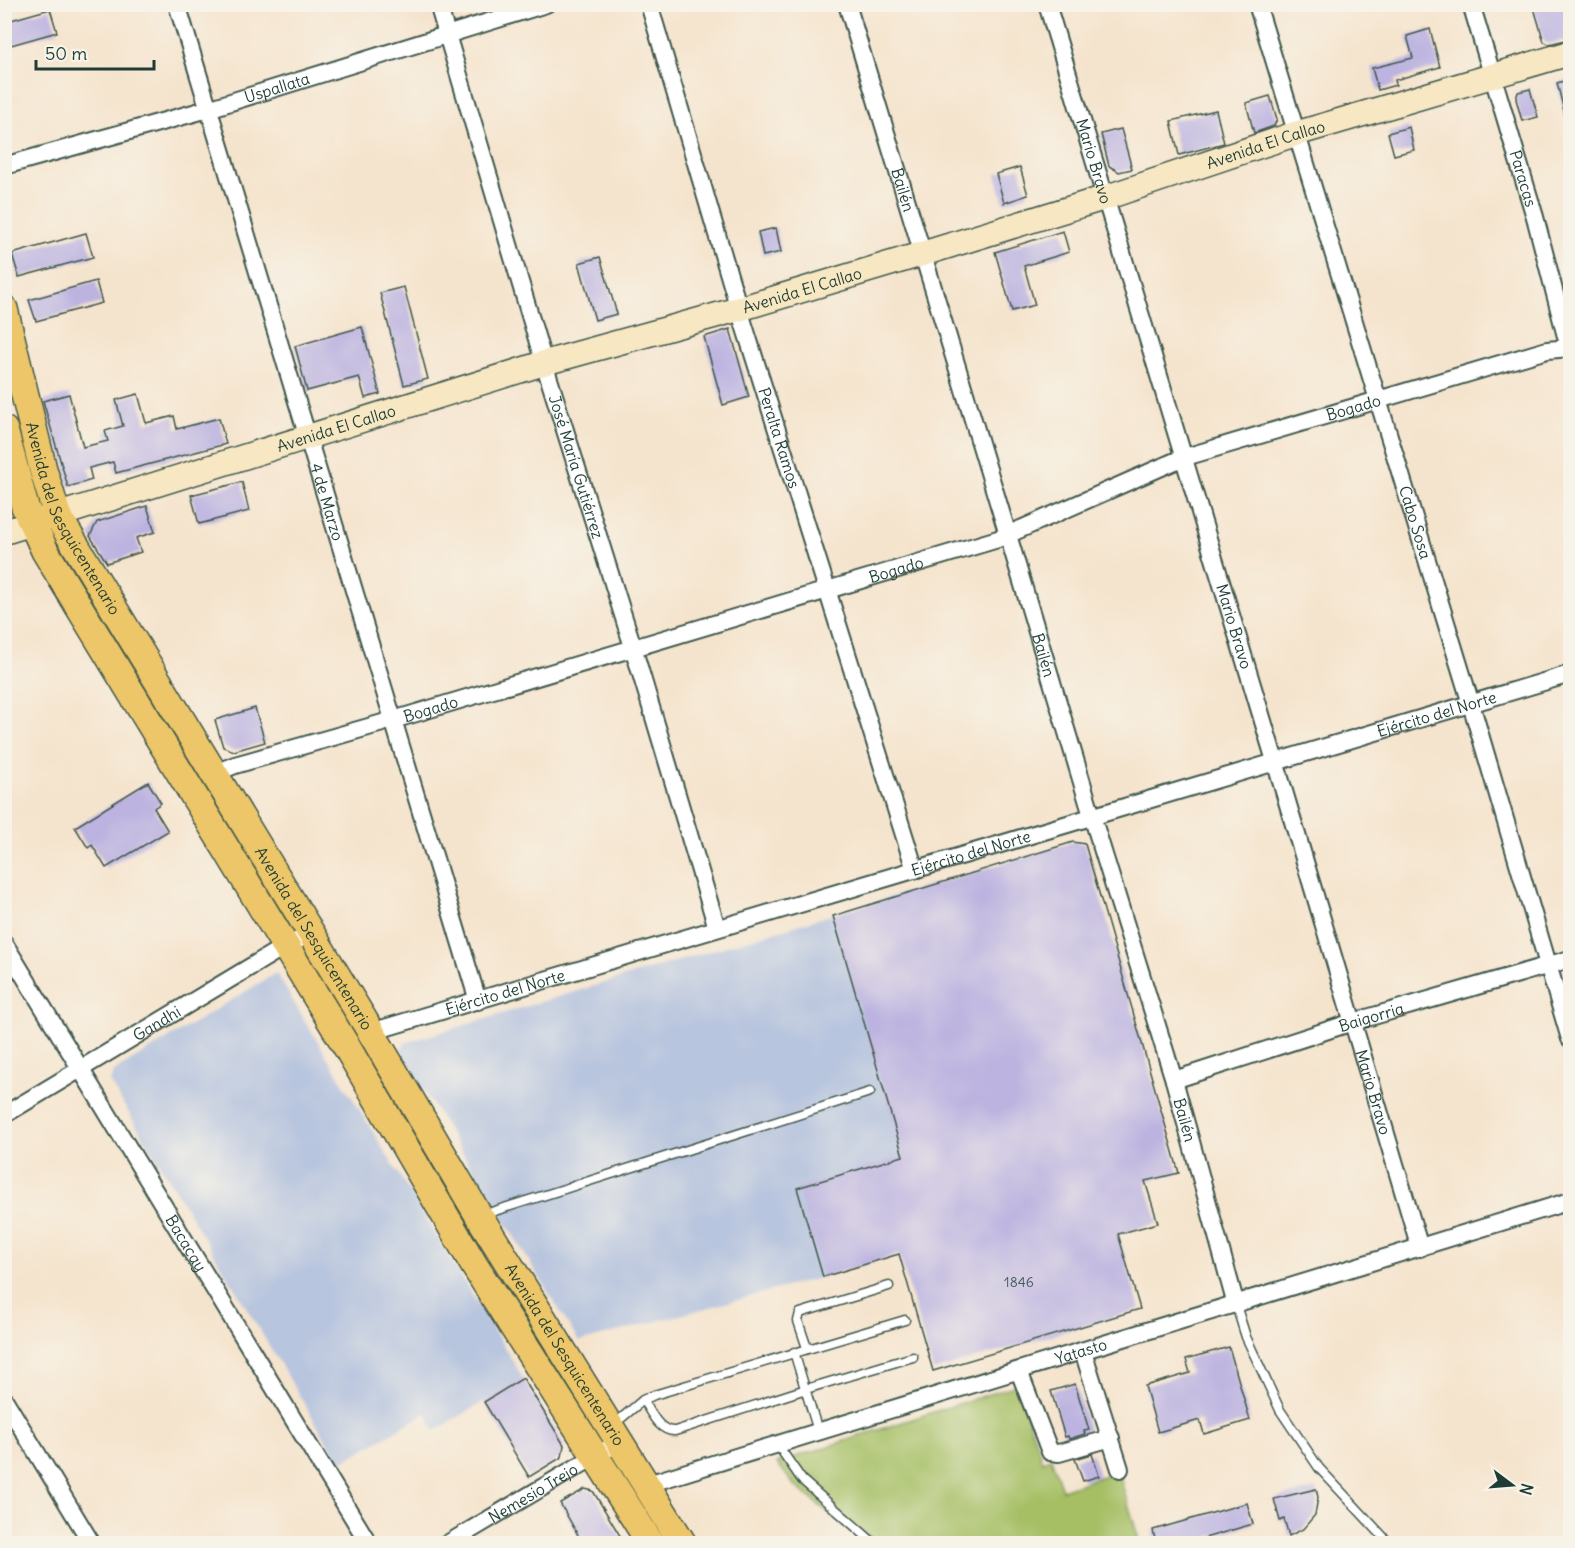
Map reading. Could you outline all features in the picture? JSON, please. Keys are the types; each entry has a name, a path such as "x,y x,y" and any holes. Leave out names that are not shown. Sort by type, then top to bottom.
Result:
{"main road":[{"name":"Avenida del Sesquicentenario","path":"4,309 43,469 57,515 372,1032 466,1223"},
{"name":"Avenida del Sesquicentenario","path":"4,430 31,524 45,551 285,946 608,1441 646,1484 683,1544"},
{"name":"Avenida del Sesquicentenario","path":"608,1441 651,1544"}],"street":[{"name":"4 de Marzo","path":"177,4 478,1001"},
{"name":"José María Gutiérrez","path":"438,4 544,363 633,647 717,928"},
{"name":"Uspallata","path":"4,166 208,109 546,4"},
{"name":"Peralta Ramos","path":"649,4 739,309 915,870"},
{"name":"Bailén","path":"847,4 921,254 1174,1080 1236,1305"},
{"name":"Mario Bravo","path":"1047,4 1420,1248"},
{"name":"Cabo Sosa","path":"1257,4 1471,704 1570,1039"},
{"name":"Paracas","path":"1471,4 1570,350"},
{"name":"Avenida El Callao","path":"4,532 544,363 739,309 1104,198 1295,134 1570,53"},
{"name":"Bogado","path":"214,773 1008,535 1182,458 1547,350 1570,350"},
{"name":"Ejército del Norte","path":"372,1032 1570,674"},
{"name":"Gandhi","path":"4,1116 285,946 312,934"},
{"name":"Bacacay","path":"4,943 369,1544"},
{"name":"Baigorria","path":"1174,1080 1353,1022 1570,959"},
{"name":"Yatasto","path":"646,1484 1570,1201"},
{"path":"1083,1351 1120,1469"},
{"path":"1019,1371 1050,1452 1059,1453 1111,1438"},
{"path":"4,1400 92,1544"},
{"name":"Nemesio Trejo","path":"447,1544 608,1441"}],"lane":[{"path":"466,1223 870,1092"},
{"path":"807,1348 798,1321 800,1313 890,1286"},
{"path":"1236,1305 1246,1337 1280,1410 1319,1468 1390,1544"},
{"path":"608,1441 643,1400 807,1348 905,1320"},
{"path":"794,1352 819,1431"},
{"path":"643,1400 662,1428 668,1432 675,1431 913,1357"},
{"path":"777,1444 802,1480 874,1544"}],"shaded area":[{"path":"1073,842 1085,844 1179,1173 1145,1181 823,1277 579,1342 400,1052 405,1043"},
{"path":"276,973 523,1378 435,1431 426,1413 340,1463 110,1082 113,1072"}],"green space":[{"path":"1017,1385 1042,1461 1051,1458 1062,1490 1118,1471 1140,1543 866,1543 794,1485 777,1463"}],"building":[{"path":"1546,4 1570,4 1570,39 1549,44 1544,42 1534,8"},
{"path":"50,9 57,32 4,47 4,22"},
{"path":"1430,29 1440,67 1395,80 1396,85 1378,90 1372,68 1413,58 1407,36"},
{"path":"1570,79 1570,119 1566,119 1557,83"},
{"path":"1530,89 1538,117 1522,121 1516,99 1518,92"},
{"path":"1270,96 1277,119 1274,126 1254,133 1246,103"},
{"path":"1216,110 1224,143 1179,155 1171,121"},
{"path":"1409,127 1414,150 1394,155 1388,133"},
{"path":"1121,129 1132,169 1119,172 1109,166 1101,134"},
{"path":"1020,167 1028,195 1004,203 996,174"},
{"path":"776,228 781,252 763,256 758,232"},
{"path":"1063,231 1069,252 1024,266 1035,305 1012,311 995,252"},
{"path":"86,233 93,257 19,277 12,254"},
{"path":"600,257 617,314 595,320 579,263"},
{"path":"96,281 102,303 36,321 29,300"},
{"path":"404,287 428,379 404,385 380,293"},
{"path":"362,327 380,394 365,398 359,377 307,391 295,346"},
{"path":"730,329 749,397 723,405 704,337"},
{"path":"69,394 83,447 108,441 105,431 123,426 116,400 138,394 146,423 174,416 177,429 219,418 226,444 116,473 113,462 89,468 92,480 68,487 43,401"},
{"path":"242,482 249,511 199,524 191,495"},
{"path":"147,506 155,532 136,538 141,552 107,563 90,536 97,522"},
{"path":"255,708 265,742 234,751 223,747 215,720"},
{"path":"148,782 161,803 154,808 168,831 106,868 92,845 88,848 75,827"},
{"path":"1073,842 1085,844 1179,1173 1145,1181 1158,1223 1118,1234 1140,1309 933,1371 899,1254 823,1277 797,1188 903,1156 833,916"},
{"path":"1229,1347 1250,1420 1204,1434 1200,1420 1158,1432 1145,1386 1190,1373 1186,1359"},
{"path":"523,1378 564,1445 562,1457 529,1477 484,1402"},
{"path":"1075,1384 1089,1430 1084,1431 1085,1434 1069,1439 1068,1436 1065,1437 1051,1391"},
{"path":"1092,1454 1099,1476 1083,1481 1075,1459"},
{"path":"585,1489 593,1491 625,1544 583,1544 560,1503"},
{"path":"1316,1489 1318,1497 1315,1515 1303,1529 1289,1536 1284,1519 1280,1521 1274,1499"},
{"path":"1247,1503 1253,1524 1184,1544 1156,1544 1153,1530"}]}
